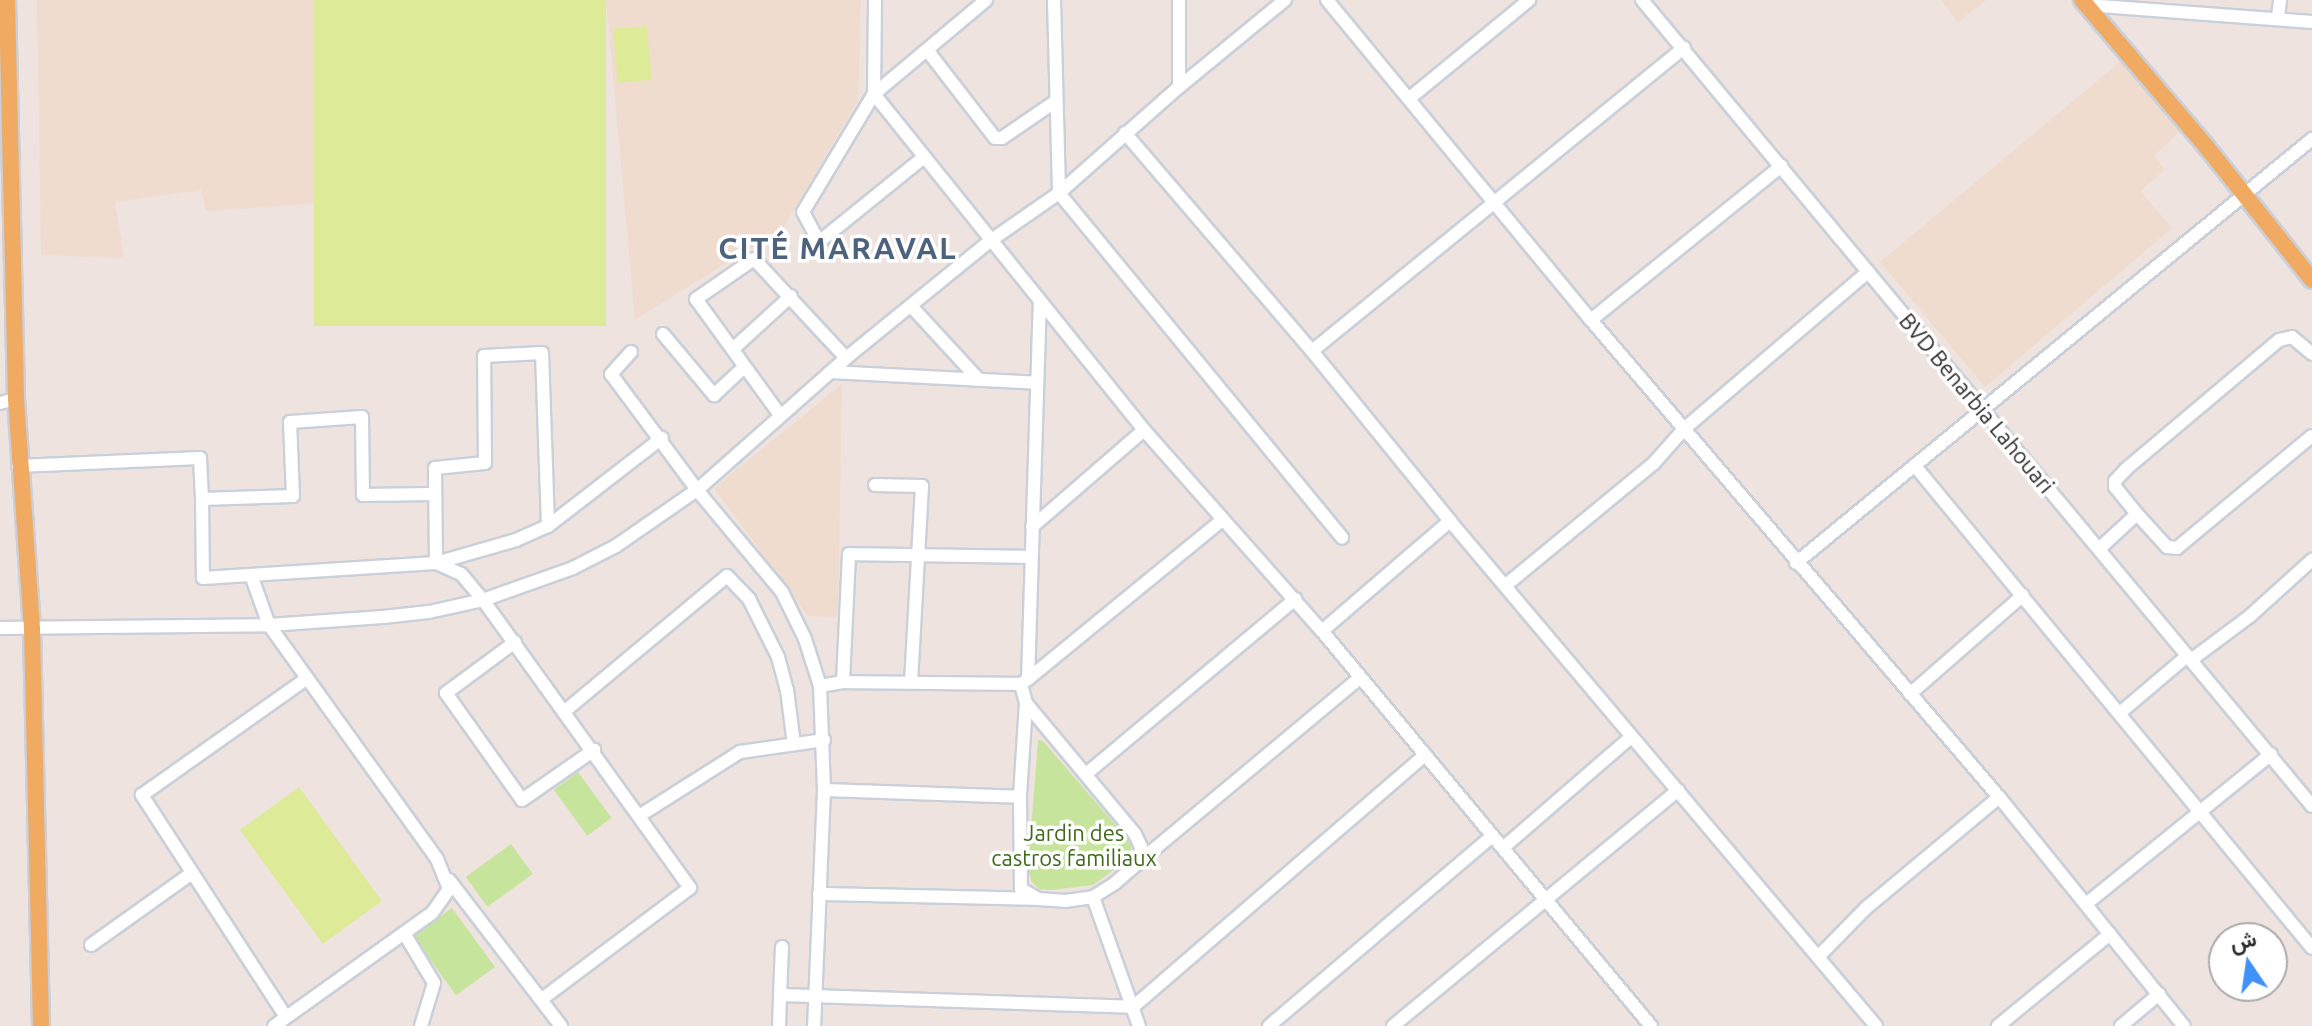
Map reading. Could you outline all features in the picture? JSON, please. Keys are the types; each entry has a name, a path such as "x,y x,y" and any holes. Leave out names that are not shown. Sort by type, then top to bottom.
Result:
{"main road":[{"path":"7,0 8,401 18,466 32,629 41,1026"},
{"path":"2084,3 2245,193 2312,280"}],"street":[{"path":"875,0 874,94 1144,430 1295,599 1651,1026"},
{"path":"924,157 819,242 803,212 874,94 986,0"},
{"path":"1054,0 1059,193 1342,538"},
{"path":"1179,0 1179,87"},
{"path":"0,628 269,625 429,612 483,600 573,568 616,546 697,490 846,358 990,241 1059,193 1125,133 1285,0"},
{"path":"1327,0 1411,97 1492,202 1591,320 1999,797 2184,1026"},
{"path":"1411,97 1529,0"},
{"name":"BVD Benarbia Lahouari","path":"1642,0 2312,806"},
{"path":"2278,17 2280,0"},
{"path":"2084,3 2312,22"},
{"path":"1312,351 1684,48"},
{"path":"927,50 995,138 1002,138 1056,101"},
{"path":"1125,133 1312,351 1631,737 1820,955 1876,1026"},
{"path":"1796,563 2312,139"},
{"path":"1591,320 1781,166"},
{"path":"780,415 696,299 754,259 846,358"},
{"path":"1506,585 1654,463 1684,429 1868,272"},
{"path":"734,348 791,296"},
{"path":"1038,899 1021,889 1019,877 1040,304"},
{"path":"911,306 979,380"},
{"path":"663,334 714,395 744,367"},
{"path":"2312,354 2292,337 2279,340 2126,469 2115,481 2115,487 2167,547 2177,548 2312,436"},
{"path":"631,352 611,374 662,438 697,490 782,592 805,639 820,686 824,790 818,997 814,1026"},
{"path":"436,563 435,468 485,463 484,356 542,353 548,526"},
{"path":"830,372 1037,383"},
{"path":"202,499 293,496 290,422 362,417 363,495 433,494"},
{"path":"1032,527 1144,430"},
{"path":"18,466 200,458 203,578 436,563 516,540 548,526 662,438"},
{"path":"1915,466 2121,712 2312,948"},
{"path":"875,485 922,486 921,554 911,682"},
{"path":"2100,548 2137,514"},
{"path":"820,686 843,682 1025,682 1222,520"},
{"path":"1322,631 1450,521"},
{"path":"843,682 849,554 1031,557"},
{"path":"2121,712 2189,658 2250,616 2312,560"},
{"path":"436,563 461,574 483,600 594,750 690,888 542,999"},
{"path":"251,575 269,625 449,880 561,1026"},
{"path":"565,711 727,576 749,599 778,657 787,690 794,745"},
{"path":"1910,694 2023,595"},
{"path":"1086,774 1295,599"},
{"path":"515,642 446,693 522,800 594,750"},
{"path":"286,1017 142,795 307,678"},
{"path":"819,894 1038,899 1093,897 1360,678"},
{"path":"1026,703 1135,834 1141,847 1140,861"},
{"path":"1504,847 1631,737"},
{"path":"639,816 740,752 824,740"},
{"path":"2086,904 2271,754"},
{"path":"780,995 1133,1007 1425,755"},
{"path":"2301,792 2312,783"},
{"path":"824,790 1020,797"},
{"path":"1393,1026 1678,790"},
{"path":"1820,955 1866,908 1999,797"},
{"path":"1269,1026 1492,836"},
{"path":"91,945 192,873"},
{"path":"274,1026 432,913 449,889 449,880"},
{"path":"1093,897 1139,1026"},
{"path":"404,933 434,983 421,1026"},
{"path":"1998,1026 2110,934"},
{"path":"779,1026 782,947"},
{"path":"2121,1026 2159,994"}],"shaded area":[{"path":"37,0 314,0 342,202 206,211 201,190 115,202 124,258 41,255"},
{"path":"606,0 861,0 858,101 784,227 635,320"},
{"path":"1941,0 1986,0 1958,22"},
{"path":"2127,56 2187,125 2154,156 2165,170 2140,191 2172,228 1985,387 1880,262"},
{"path":"842,384 838,617 808,616 714,488"}],"green space":[{"path":"314,0 606,0 606,326 314,326"},
{"path":"647,26 652,80 618,83 613,29"},
{"name":"Jardin des castros familiaux","path":"1038,740 1043,741 1131,843 1131,855 1126,861 1093,885 1051,890 1039,889 1032,882 1028,870"},
{"path":"578,772 612,818 587,836 554,790"},
{"path":"299,787 382,901 323,944 240,830"},
{"path":"511,844 533,874 487,907 466,877"},
{"path":"452,908 495,967 456,995 413,936"}],"district":[{"name":"CITÉ MARAVAL","path":"838,248"}]}
